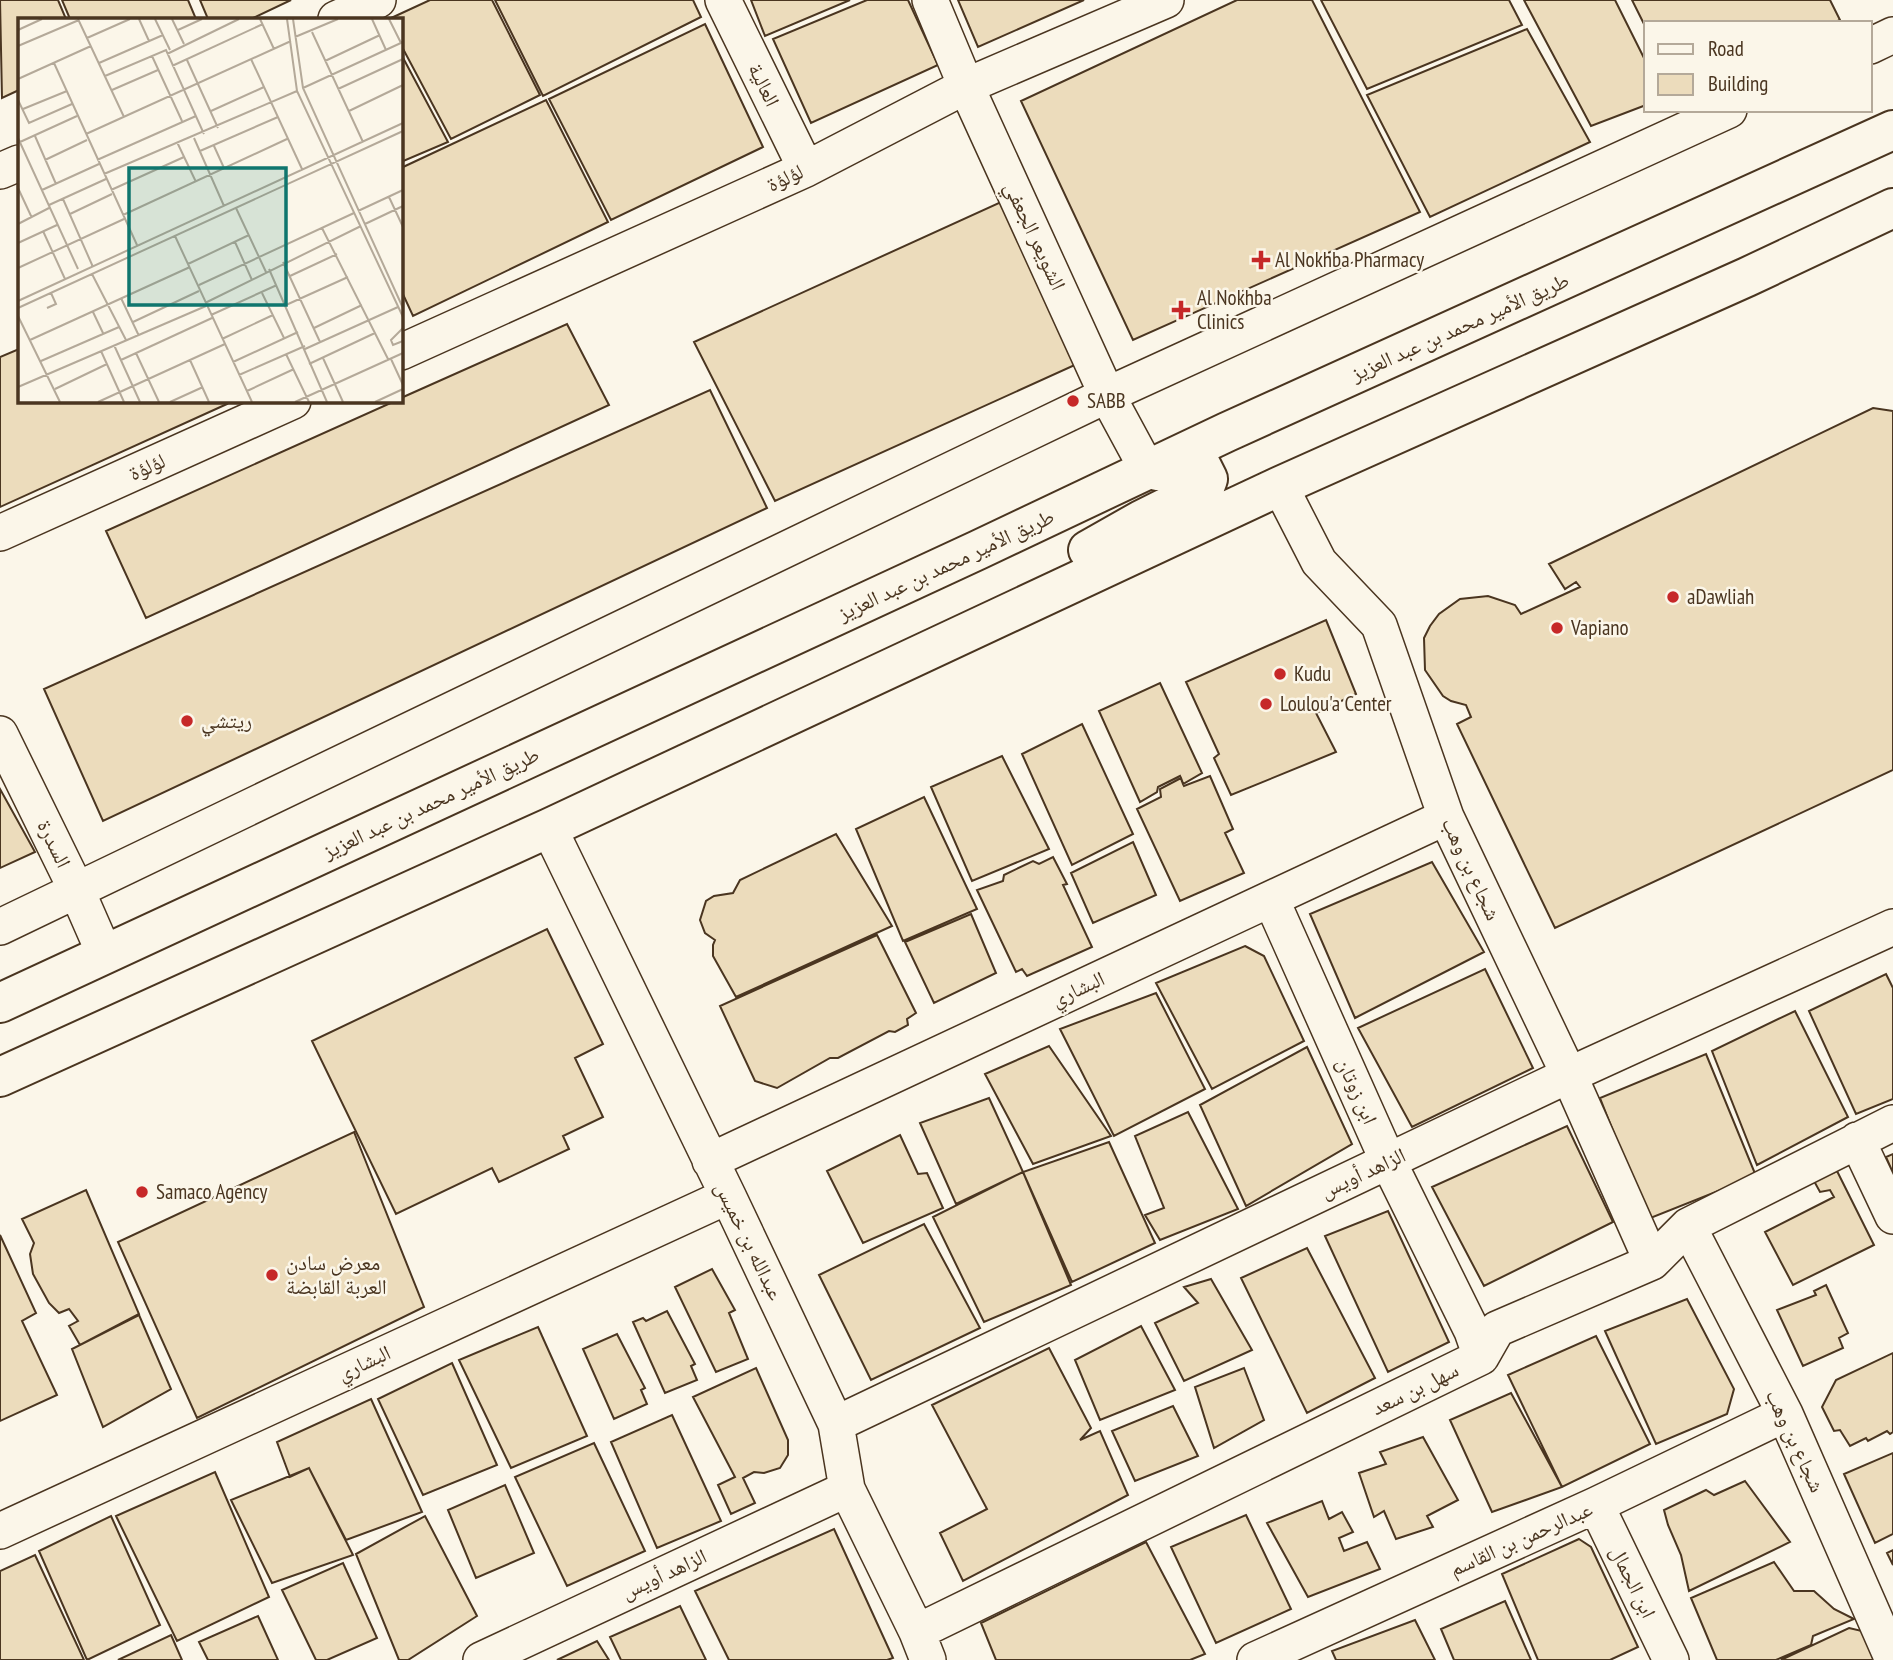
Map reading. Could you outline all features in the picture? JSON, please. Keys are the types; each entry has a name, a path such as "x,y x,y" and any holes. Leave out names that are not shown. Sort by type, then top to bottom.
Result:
{"main road":[{"name":"طريق الأمير محمد بن عبد العزيز","path":"0,1003 953,562 1147,469 1893,130"},
{"path":"0,1077 549,828 1280,486 1722,288 1893,208"},
{"path":"1039,598 1092,546 1199,491 1205,487 1208,480 1202,467 1195,464 1170,471 1147,469"}],"street":[{"path":"338,18 378,0"},
{"name":"العالية","path":"723,0 806,169"},
{"name":"الشويعر الجعفي","path":"930,0 966,86 1107,395 1147,469"},
{"name":"لؤلؤة","path":"402,352 806,169 966,86 1149,4"},
{"path":"1872,45 1893,35"},
{"path":"0,927 1107,395 1725,112"},
{"path":"0,171 18,163"},
{"name":"لؤلؤة","path":"0,533 291,402"},
{"name":"شجاع بن وهب","path":"1280,486 1319,562 1378,625 1446,817 1569,1075 1652,1262"},
{"name":"السدرة","path":"0,734 77,891 105,955"},
{"name":"البشاري","path":"710,1161 1446,817"},
{"name":"عبدالله بن خميس","path":"549,828 729,1196 836,1424 847,1489 923,1646"},
{"name":"ابن زوتان","path":"1271,899 1388,1161 1472,1331 1481,1357"},
{"name":"الزاهد أويس","path":"836,1424 1569,1075 1893,927"},
{"name":"سهل بن سعد","path":"923,1646 1481,1357 1497,1329 1652,1262 1688,1227 1893,1123"},
{"path":"1857,1140 1893,1216"},
{"name":"البشاري","path":"0,1531 729,1196"},
{"name":"شجاع بن وهب","path":"1688,1227 1785,1414 1893,1660"},
{"name":"عبدالرحمن بن القاسم","path":"1255,1660 1596,1505 1785,1414"},
{"name":"الزاهد أويس","path":"481,1660 847,1489"},
{"name":"ابن الجمال","path":"1596,1505 1671,1660"}],"building":[{"path":"0,0 58,0 66,18 18,18 18,90 2,98"},
{"path":"62,0 188,0 196,18 70,18"},
{"path":"200,0 291,0 253,18 208,18"},
{"path":"430,0 492,0 540,95 451,139 402,47 402,18 391,18"},
{"path":"495,0 693,0 701,17 543,96"},
{"path":"751,0 850,0 765,36"},
{"path":"867,0 908,0 938,65 811,123 773,39"},
{"path":"958,0 1084,0 978,47"},
{"path":"1237,0 1312,0 1420,212 1133,340 1021,101"},
{"path":"1321,0 1509,0 1522,25 1367,89"},
{"path":"1524,0 1615,0 1644,58 1644,106 1591,126"},
{"path":"1632,0 1830,0 1840,20 1644,21 1644,24"},
{"path":"705,24 763,147 611,220 549,99"},
{"path":"1527,29 1590,142 1430,217 1367,95"},
{"path":"402,56 448,142 402,162"},
{"path":"546,100 608,222 413,316 402,292 402,168"},
{"path":"1001,202 1077,364 775,501 694,342"},
{"path":"567,324 609,405 146,618 106,531 393,402 402,402 402,398"},
{"path":"18,349 18,402 227,404 0,507 0,357"},
{"path":"710,390 767,508 103,821 44,689"},
{"path":"1873,408 1893,411 1893,770 1555,928 1457,724 1471,717 1466,705 1443,696 1425,670 1424,638 1430,626 1439,614 1460,599 1488,596 1515,605 1521,614 1580,587 1576,582 1565,589 1549,564"},
{"name":"Loulou'a Center","path":"1326,620 1356,694 1316,713 1336,752 1231,795 1214,758 1219,754 1186,682"},
{"path":"1160,683 1202,773 1183,784 1180,776 1158,787 1157,792 1140,802 1099,711"},
{"path":"1082,724 1133,834 1072,865 1022,754"},
{"path":"1002,756 1049,849 972,881 931,787"},
{"path":"1210,776 1233,829 1225,833 1244,873 1180,901 1137,809 1161,797 1160,789 1181,778 1184,786"},
{"path":"0,789 35,852 0,868"},
{"path":"924,797 977,909 903,941 856,829"},
{"path":"836,834 892,926 736,997 713,956 715,940 705,933 700,920 706,901 714,896 733,893 740,880"},
{"path":"1133,842 1156,895 1093,923 1071,873"},
{"path":"1053,857 1067,884 1063,885 1092,947 1027,976 1022,969 1016,972 977,890 1003,881 1004,875 1033,861 1039,864"},
{"path":"1432,862 1484,952 1355,1018 1310,914"},
{"path":"971,914 996,973 934,1003 905,942"},
{"path":"547,929 603,1044 575,1058 603,1117 563,1136 569,1149 499,1182 492,1168 396,1214 312,1041"},
{"path":"877,935 916,1013 907,1019 908,1025 895,1032 889,1031 838,1058 830,1058 777,1088 755,1081 720,1006"},
{"path":"1245,946 1264,956 1304,1041 1212,1089 1156,983"},
{"path":"1485,969 1533,1068 1412,1127 1358,1028"},
{"path":"1886,974 1893,988 1893,1099 1856,1114 1809,1011"},
{"path":"1156,993 1205,1089 1114,1136 1060,1029"},
{"path":"1795,1011 1848,1117 1757,1165 1712,1051"},
{"path":"1049,1046 1111,1136 1033,1164 985,1074"},
{"path":"1307,1047 1352,1144 1246,1206 1200,1105"},
{"path":"1706,1054 1756,1176 1648,1219 1600,1098"},
{"path":"989,1098 1023,1172 956,1204 920,1123"},
{"path":"1188,1112 1238,1209 1160,1240 1145,1215 1164,1208 1135,1136"},
{"path":"1567,1126 1613,1222 1484,1286 1432,1187"},
{"name":"معرض سادن العربة القابضة","path":"354,1132 424,1307 197,1418 118,1242"},
{"path":"900,1135 918,1174 927,1173 943,1208 863,1243 827,1171"},
{"path":"1109,1142 1155,1243 1072,1282 1023,1172"},
{"path":"1893,1154 1893,1173 1886,1157"},
{"path":"1837,1171 1874,1245 1793,1285 1765,1232 1834,1197 1830,1190 1820,1192 1814,1181"},
{"path":"1023,1172 1071,1285 984,1322 933,1217"},
{"path":"86,1190 139,1314 80,1345 69,1326 78,1321 69,1309 59,1313 49,1303 33,1274 30,1254 34,1243 22,1219"},
{"path":"1388,1211 1449,1342 1388,1372 1325,1236"},
{"path":"924,1224 980,1328 871,1380 819,1275"},
{"path":"0,1235 36,1313 22,1321 57,1395 0,1421"},
{"path":"1307,1248 1375,1378 1307,1413 1241,1278"},
{"path":"712,1269 735,1310 729,1313 748,1359 716,1372 675,1287"},
{"path":"1211,1279 1252,1350 1184,1381 1155,1323 1198,1303 1184,1287"},
{"path":"1826,1285 1848,1333 1839,1338 1843,1348 1803,1366 1777,1310 1816,1295 1814,1291"},
{"path":"1687,1299 1734,1389 1727,1414 1656,1444 1605,1331"},
{"path":"667,1311 695,1364 691,1366 697,1380 665,1393 633,1322 643,1318 646,1321"},
{"path":"139,1315 171,1389 103,1427 72,1349"},
{"path":"1141,1326 1175,1390 1100,1420 1075,1360"},
{"path":"538,1327 587,1436 511,1468 459,1360"},
{"path":"617,1334 645,1388 641,1390 647,1404 614,1419 583,1349"},
{"path":"1596,1336 1650,1444 1562,1487 1508,1375"},
{"path":"1049,1348 1091,1428 1080,1440 1100,1431 1128,1495 963,1581 940,1533 987,1509 932,1405"},
{"path":"1893,1353 1893,1432 1890,1434 1887,1431 1868,1441 1866,1438 1850,1446 1840,1430 1834,1431 1822,1407 1836,1380"},
{"path":"452,1363 497,1465 423,1495 378,1399"},
{"path":"756,1368 788,1440 788,1455 780,1468 764,1473 754,1472 743,1478 755,1503 731,1514 718,1485 735,1477 693,1397"},
{"path":"1244,1368 1264,1420 1214,1448 1195,1387"},
{"path":"1511,1393 1562,1487 1492,1512 1450,1420"},
{"path":"371,1399 422,1512 346,1540 309,1468 290,1477 277,1442"},
{"path":"1173,1406 1198,1456 1135,1481 1112,1431"},
{"path":"672,1415 721,1521 657,1548 611,1442"},
{"path":"1423,1437 1458,1500 1427,1516 1433,1527 1396,1539 1384,1511 1374,1517 1359,1473 1386,1464 1380,1452"},
{"path":"594,1443 645,1551 567,1586 515,1477"},
{"path":"1893,1453 1893,1534 1875,1543 1844,1474"},
{"path":"309,1468 353,1555 272,1583 231,1500"},
{"path":"215,1472 269,1597 177,1641 116,1516"},
{"path":"1745,1481 1790,1542 1689,1591 1681,1555 1664,1510 1706,1490 1714,1495"},
{"path":"505,1485 534,1553 476,1578 448,1510"},
{"path":"1322,1501 1329,1519 1342,1512 1353,1532 1339,1538 1344,1551 1367,1542 1380,1569 1308,1597 1267,1523"},
{"path":"1246,1515 1291,1609 1216,1643 1171,1547"},
{"path":"111,1516 160,1625 87,1660 39,1551"},
{"path":"425,1516 477,1616 408,1660 399,1660 356,1554"},
{"path":"834,1529 893,1658 729,1660 695,1591"},
{"path":"1579,1539 1591,1547 1638,1647 1610,1660 1538,1660 1502,1574"},
{"path":"1146,1542 1205,1654 1190,1660 996,1660 981,1623"},
{"path":"1893,1550 1893,1565 1887,1553"},
{"path":"35,1555 84,1660 0,1660 0,1571"},
{"path":"1774,1562 1794,1591 1814,1591 1834,1609 1854,1619 1813,1636 1811,1645 1776,1660 1717,1660 1691,1598"},
{"path":"343,1563 377,1638 327,1660 316,1660 282,1590"},
{"path":"1505,1601 1531,1660 1454,1660 1441,1629"},
{"path":"680,1606 706,1660 621,1660 610,1637"},
{"path":"258,1616 278,1660 208,1660 199,1642"},
{"path":"1415,1620 1435,1660 1336,1660 1332,1651"},
{"path":"1849,1628 1862,1631 1874,1660 1781,1660"},
{"path":"171,1635 182,1660 118,1660"},
{"path":"597,1641 609,1660 557,1660"}],"place":[{"name":"Al Nokhba Pharmacy","path":"1261,260"},
{"name":"Al Nokhba Clinics","path":"1181,310"},
{"name":"SABB","path":"1073,401"},
{"name":"aDawliah","path":"1673,597"},
{"name":"Vapiano","path":"1557,628"},
{"name":"Kudu","path":"1280,674"},
{"name":"Loulou'a Center","path":"1266,704"},
{"name":"ريتشي","path":"187,721"},
{"name":"Samaco Agency","path":"142,1192"},
{"name":"معرض سادن العربة القابضة","path":"272,1275"}]}
